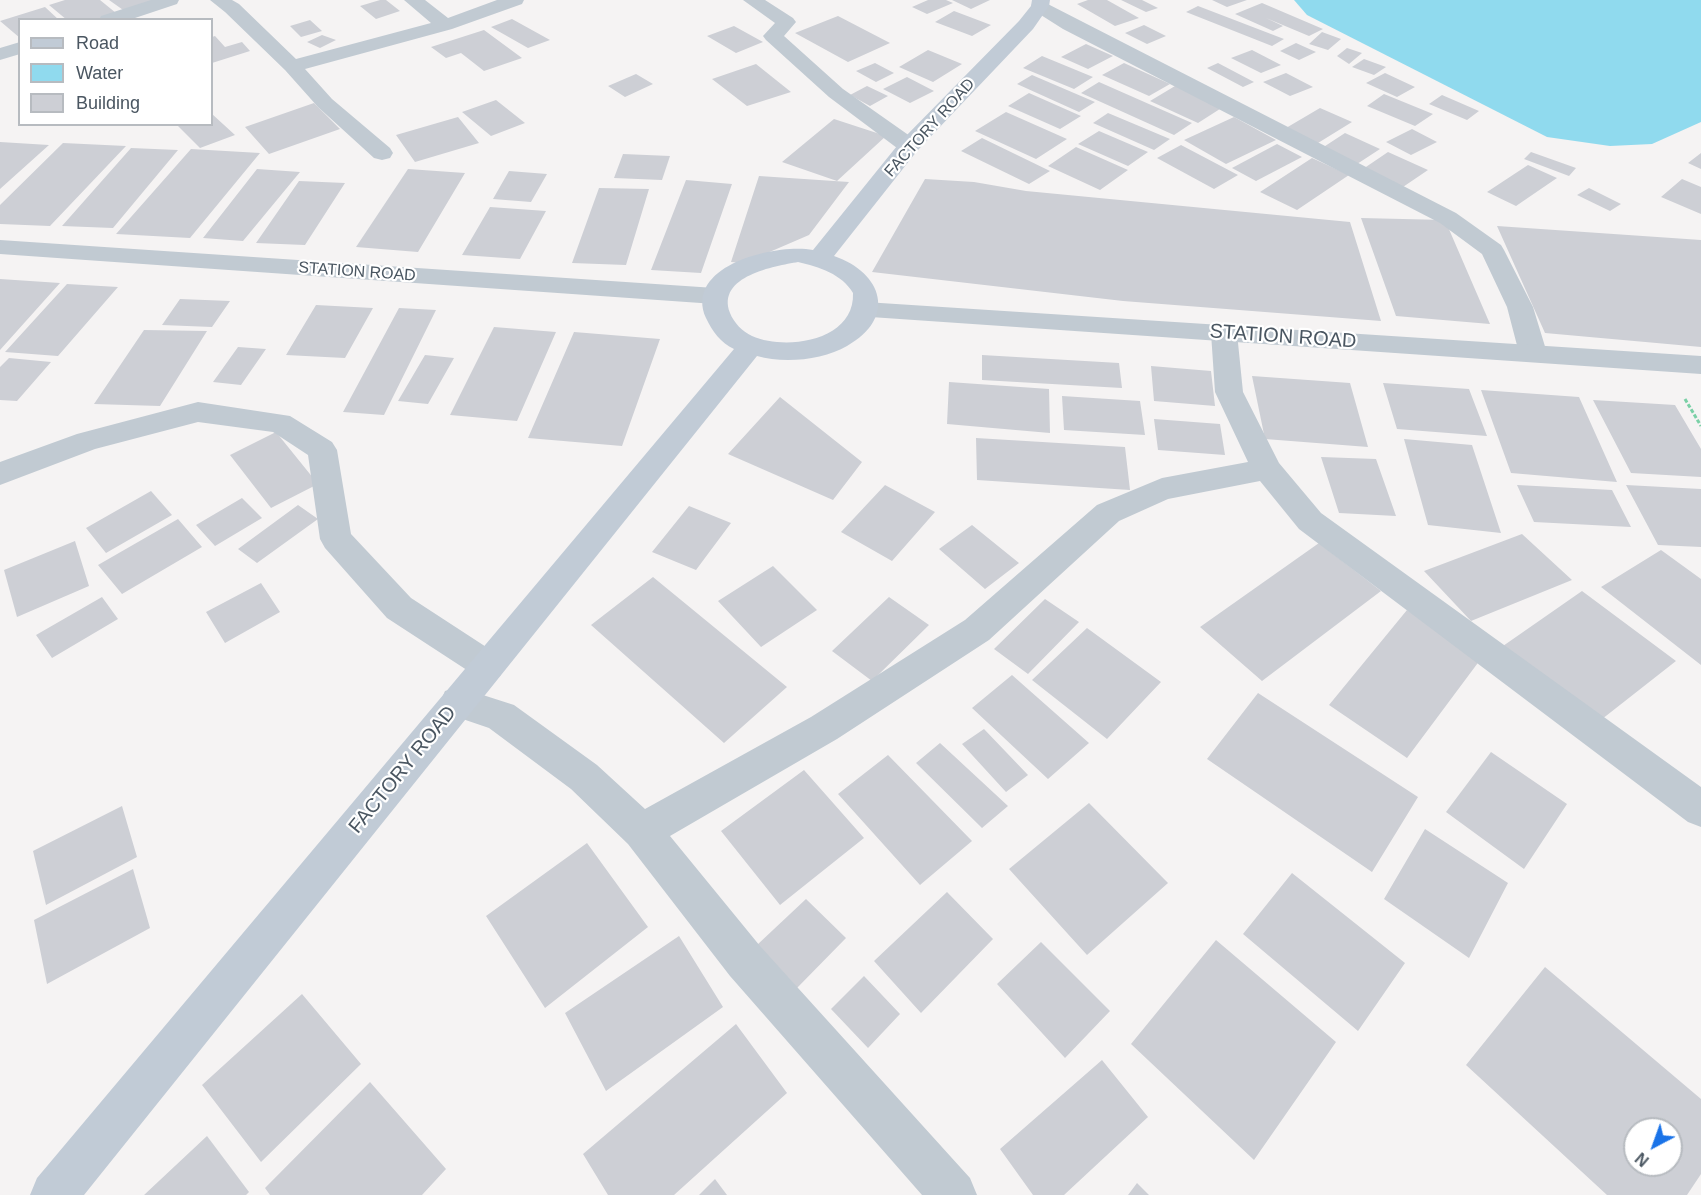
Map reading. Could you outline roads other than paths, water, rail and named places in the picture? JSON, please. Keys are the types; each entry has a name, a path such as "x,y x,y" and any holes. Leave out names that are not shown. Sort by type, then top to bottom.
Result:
{"main road":[{"name":"FACTORY ROAD","path":"820,258 909,146 1026,25 1041,3"},
{"path":"798,255 820,258 841,266 857,278 865,293 866,310 857,325 840,339 817,348 790,351 763,349 740,341 724,328 715,312 715,296 722,282 736,270 754,261 776,256 798,255"},
{"name":"FACTORY ROAD","path":"54,1195 752,345"}],"street":[{"path":"114,18 170,0"},
{"path":"219,0 232,8 292,66 325,103 382,153"},
{"path":"413,0 445,25"},
{"path":"292,66 445,25 515,0"},
{"path":"752,0 786,22 773,36 836,93 909,146"},
{"path":"1041,3 1070,25 1448,218 1492,250 1520,307 1533,353"},
{"path":"0,54 18,49"},
{"name":"STATION ROAD","path":"0,247 715,296"},
{"name":"STATION ROAD","path":"866,310 1701,365"},
{"path":"1224,333 1229,392 1267,469 1310,521 1701,809"},
{"path":"0,474 87,441 198,412 280,423 322,450 336,539 399,608 488,666"},
{"path":"642,831 824,728 977,630 1108,513 1162,489 1267,469"},
{"path":"459,702 501,716 584,777 642,831 746,961 953,1195"}],"water":[{"path":"1294,0 1701,0 1701,122 1652,144 1610,146 1547,137 1307,15"}]}
